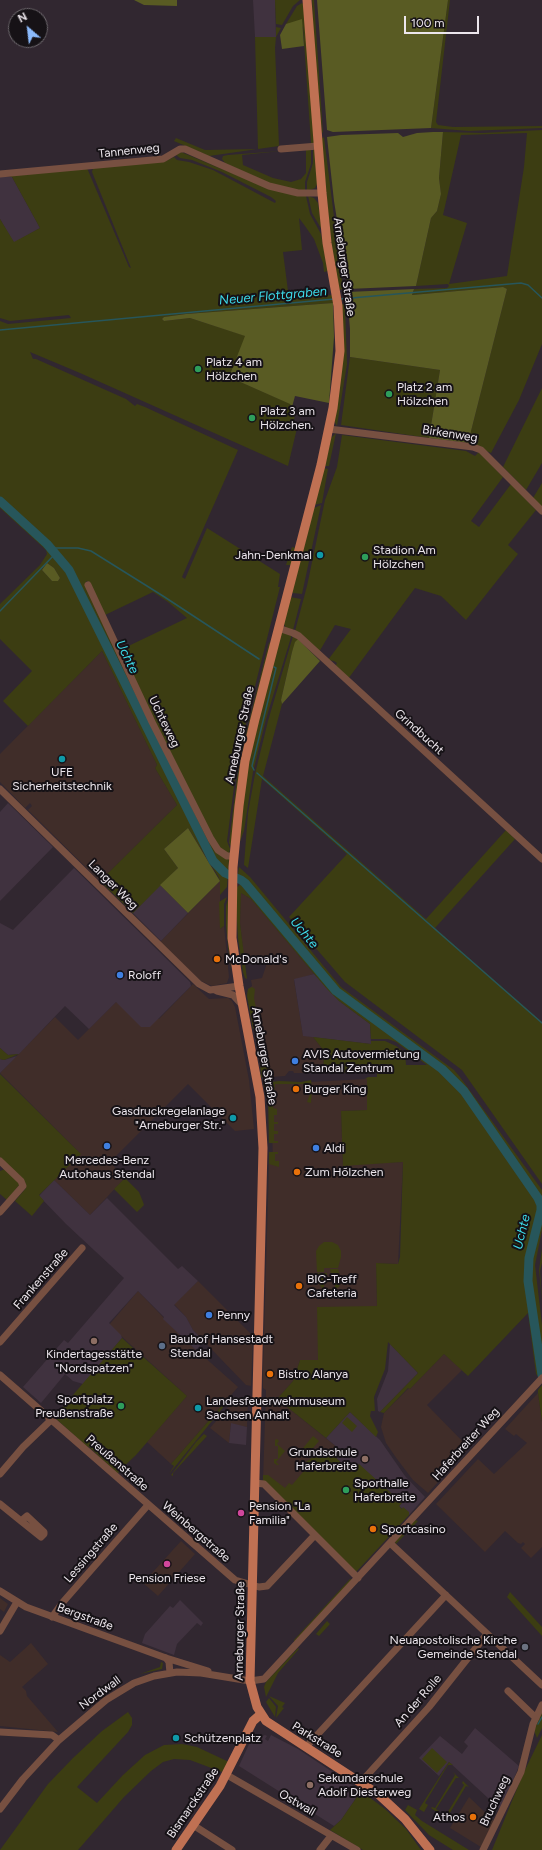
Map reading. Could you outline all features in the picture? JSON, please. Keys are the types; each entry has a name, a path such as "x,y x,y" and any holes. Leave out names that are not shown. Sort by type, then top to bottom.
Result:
{"main road":[{"name":"Arneburger Straße","path":"261,1714 254,1698 250,1681 263,1148 260,1097 239,986 232,938 232,882 239,806 245,762 329,429 340,352 337,295 327,243 322,193 307,0"},
{"name":"Parkstraße","path":"261,1714 272,1726 361,1782 397,1811 416,1831 430,1850"},
{"path":"229,1772 253,1721 261,1714"},
{"name":"Bismarckstraße","path":"176,1850 229,1772"}],"street":[{"path":"281,149 318,146"},
{"name":"Tannenweg","path":"0,174 163,159 175,151 185,149 269,186 298,193 322,193"},
{"name":"Birkenweg","path":"329,429 473,447 481,450 542,511"},
{"name":"Uchteweg","path":"88,585 148,715 211,839 218,850 228,856 234,856"},
{"name":"Grindbucht","path":"278,628 293,633 303,640 542,859"},
{"name":"Langer Weg","path":"0,789 199,984 210,990 215,990 233,996 243,1006"},
{"path":"215,990 239,986"},
{"path":"0,1212 23,1186 21,1181 1,1164"},
{"name":"Frankenstraße","path":"0,1342 82,1248"},
{"name":"Preußenstraße","path":"0,1375 148,1505"},
{"name":"Haferbreiter Weg","path":"250,1681 262,1680 267,1677 542,1378"},
{"path":"0,1474 23,1447 51,1420"},
{"path":"255,1483 264,1484 314,1536 358,1578"},
{"path":"0,1504 21,1521"},
{"name":"Weinbergstraße","path":"148,1505 235,1580 252,1585"},
{"name":"Lessingstraße","path":"52,1617 63,1602 148,1505"},
{"path":"252,1585 261,1587 267,1586 314,1536"},
{"path":"390,1543 542,1685"},
{"name":"Bergstraße","path":"0,1591 16,1602 52,1617 166,1658 208,1671 213,1675"},
{"path":"306,1747 446,1595"},
{"path":"0,1631 16,1602"},
{"name":"An der Rolle","path":"361,1782 429,1708 487,1634"},
{"path":"166,1658 170,1673"},
{"name":"Nordwall","path":"0,1809 23,1778 59,1740 119,1691 146,1678 170,1673 213,1675 250,1681"},
{"path":"508,1691 536,1718 542,1705"},
{"name":"Bruchweg","path":"483,1850 500,1818 525,1760 536,1718"},
{"path":"0,1732 52,1735 59,1740"},
{"name":"Ostwall","path":"229,1772 331,1836 357,1850"},
{"path":"193,1825 232,1850"},
{"path":"320,1850 331,1836"}],"shaded area":[{"path":"134,0 177,0 177,6 144,5"},
{"path":"253,0 275,0 276,37 255,37"},
{"path":"275,0 300,0 293,6 282,25 276,24"},
{"path":"312,0 314,0 323,133 313,30"},
{"path":"317,0 448,0 431,128 333,132 327,130"},
{"path":"448,0 450,0 436,122 438,125 453,127 542,126 542,128 469,131 431,128"},
{"path":"302,3 304,5 315,143 311,143 303,27 286,24 297,6"},
{"path":"302,19 304,46 282,49 280,35 286,24"},
{"path":"276,27 281,28 276,37"},
{"path":"255,37 276,37 275,48 279,146 258,149"},
{"path":"542,130 542,344 519,400 491,453 468,443 507,289 503,287 412,295 414,289 447,288 449,286 448,284 416,286 431,218 437,211 441,194 439,178 443,132 482,133","holes":["527,133 524,167 507,276 449,284 467,223 443,215 461,135"]},
{"path":"443,132 439,178 441,194 437,211 431,218 416,286 348,289 334,201 327,137 341,135 398,133 403,137 417,133"},
{"path":"324,137 343,289 339,290 332,252 321,139"},
{"path":"176,138 205,150 258,149 209,156 174,141"},
{"path":"311,149 311,164 305,182 305,192 273,185 225,163 222,159 223,156 228,155 281,151 242,155 243,165 273,178 291,182 301,179 306,173 306,150"},
{"path":"313,149 316,151 318,182 315,188 307,191 307,182 313,163"},
{"path":"181,152 263,186 287,193 306,196 310,214 321,234 328,271 324,272 323,263 314,239 299,218 302,250 283,252 289,299 332,295 333,303 186,314 164,317 162,319 164,321 190,318 246,336 229,377 291,404 295,413 294,421 298,424 288,466 30,352 33,359 126,399 135,406 137,404 145,407 238,450 182,577 185,579 207,528 280,574 278,587 280,587 247,718 236,771 227,841 230,849 229,854 219,849 141,696 120,650 187,618 153,592 105,615 89,582 86,581 89,592 104,621 129,680 209,840 217,852 229,859 227,887 220,895 220,881 218,876 188,828 164,849 178,868 133,913 100,881 177,805 155,768 157,765 102,651 28,726 3,701 32,671 0,639 0,604 40,565 47,554 46,550 0,508 0,321 8,324 71,318 69,315 10,321 0,318 0,219 14,242 40,228 12,177 10,177 12,175 27,173 25,175 28,175 31,172 87,168 129,267 131,268 92,172 93,168 166,161 174,157 177,160 189,162 213,170 275,203 276,201 222,172 192,160 180,158 176,155","holes":["47,563 54,568 60,578 58,581 52,581 42,570"]},
{"path":"0,177 12,177 40,228 14,243 0,219"},
{"path":"308,196 314,198 318,203 322,230 312,213"},
{"path":"503,287 507,289 468,443 429,438 440,370 350,357 348,292 414,289 412,295"},
{"path":"333,303 334,337 329,403 295,396 292,407 290,404 229,377 245,336 190,318 164,321 162,319 164,317 186,314"},
{"path":"341,303 345,305 347,364 337,426 334,421"},
{"name":"Platz 2 am Hölzchen","path":"350,357 440,370 429,438 341,425"},
{"path":"542,388 542,463 526,490 503,467"},
{"path":"336,433 329,466 325,466 331,438"},
{"name":"Stadion Am Hölzchen","path":"342,435 466,451 475,456 479,452 503,477 471,521 479,527 511,484 536,510 508,545 518,554 466,620 441,596 415,588 348,679 335,667 337,663 328,660 351,629 335,625 319,652 295,631 307,586 325,500 337,467"},
{"path":"324,468 328,469 322,503 314,505"},
{"path":"542,483 542,507 533,498"},
{"path":"321,505 302,594 293,593 292,592 314,508"},
{"path":"292,547 296,548 291,565 286,565"},
{"path":"47,563 54,568 60,578 58,581 52,581 42,570"},
{"path":"290,597 301,599 293,630 286,628 283,622"},
{"path":"283,632 292,634 266,719 253,772 244,831 238,847 245,778 279,635"},
{"path":"293,636 298,639 292,652 281,700 282,704 263,776 426,919 506,830 515,839 435,928 542,1022 542,1184 462,1070 345,982 289,917 347,854 262,779 248,868 244,865 248,813 255,774 268,721"},
{"path":"298,639 320,661 282,704 281,700 292,652 295,642"},
{"path":"269,642 271,644 231,846 229,843 237,778 247,730"},
{"path":"102,651 157,765 155,768 177,805 100,881 28,810 32,806 30,803 25,808 0,782 0,754"},
{"path":"8,803 53,847 0,901 0,812"},
{"path":"188,828 220,881 188,913 160,885 178,868 164,849"},
{"path":"239,867 250,877 341,987 454,1070 542,1190 542,1230 535,1265 542,1325 542,1371 538,1376 536,1374 528,1313 468,1376 444,1354 384,1413 380,1412 418,1373 388,1342 385,1369 374,1397 375,1411 371,1411 370,1416 378,1432 376,1437 350,1412 326,1438 277,1399 293,1381 300,1360 318,1360 317,1307 377,1306 376,1263 398,1264 400,1257 403,1162 343,1166 341,1111 367,1110 367,1079 365,1079 368,1077 377,1077 377,1072 323,1073 324,1051 313,1037 371,1044 371,1041 385,1041 396,1046 405,1053 406,1065 427,1065 396,1042 388,1039 371,1039 370,1024 339,1001 326,988 251,899 241,893 240,923 247,979 245,978 238,938 236,906 237,887 241,884 237,881"},
{"path":"74,868 190,982 191,986 150,1027 141,1027 116,1002 89,1029 65,1006 19,1054 8,1055 0,1048 0,923 13,930"},
{"path":"220,881 220,929 224,926 229,977 227,983 212,986 201,981 160,942"},
{"path":"160,885 188,913 161,941 133,913"},
{"path":"241,893 251,899 314,974 294,980 303,1035 313,1037 324,1051 323,1073 294,1073 293,1071 289,1071 285,1076 270,1077 261,1031 256,1038 247,995 248,989 252,986 251,980 262,978 266,966 263,956 244,959 240,923"},
{"path":"227,897 224,904 224,926 220,929 219,902"},
{"path":"228,899 228,932 231,975 226,926 226,906"},
{"path":"314,974 339,1001 370,1024 371,1044 303,1036 294,979"},
{"path":"193,984 209,999 228,998 232,1001 235,1007 249,1080 254,1129 235,1131 188,1084 110,1162 125,1178 90,1215 54,1180 80,1153 0,1073 55,1017 78,1040 116,1002 159,1019"},
{"path":"252,987 255,989 254,998 259,1023 253,1029 247,996 248,989"},
{"path":"261,1030 270,1077 265,1078 261,1077 260,1059 256,1038"},
{"path":"0,1048 8,1055 19,1054 4,1060 0,1059"},
{"path":"17,1056 0,1073 0,1059 4,1060"},
{"path":"0,1074 81,1154 39,1195 44,1201 32,1216 15,1201 26,1188 25,1182 0,1157"},
{"path":"367,1079 368,1110 341,1111 343,1165 403,1162 398,1264 376,1263 377,1306 318,1360 300,1360 293,1381 277,1399 338,1448 332,1454 319,1454 282,1499 263,1481 266,1390 263,1388 263,1371 269,1164 273,1164 271,1084"},
{"path":"311,1080 312,1089 311,1103 307,1102 311,1092 310,1086 307,1084 275,1084 273,1108 277,1109 277,1115 274,1115 274,1122 278,1122 278,1124 274,1124 274,1131 278,1131 278,1134 274,1134 274,1141 278,1141 278,1143 269,1143 268,1097 263,1083 279,1081 301,1082"},
{"path":"269,1152 278,1152 278,1154 275,1154 275,1161 279,1161 279,1167 269,1164"},
{"path":"5,1169 20,1184 7,1200 0,1194 0,1171"},
{"path":"125,1178 139,1192 143,1202 144,1205 137,1212 114,1189"},
{"path":"54,1180 90,1215 107,1198 178,1269 182,1266 198,1281 174,1305 186,1317 193,1330 204,1341 196,1350 163,1319 164,1317 138,1291 109,1323 121,1335 122,1338 83,1384 73,1381 65,1374 41,1403 23,1387 64,1340 68,1343 124,1278 66,1224 39,1196"},
{"path":"324,1242 332,1242 338,1245 341,1251 341,1257 338,1268 324,1268 324,1272 317,1272 316,1251"},
{"path":"542,1249 542,1263 540,1271 542,1300 539,1270"},
{"path":"330,1269 338,1269 341,1279 339,1287 331,1291 331,1289 335,1288 335,1275 331,1275"},
{"path":"317,1273 327,1273 327,1275 324,1276 324,1289 328,1289 328,1292 323,1289 319,1284"},
{"path":"198,1281 253,1336 251,1386 246,1385 193,1330 186,1317 174,1304"},
{"path":"138,1291 184,1339 238,1387 171,1464 147,1442 187,1396 109,1325"},
{"name":"Sportplatz Preußenstraße","path":"122,1338 187,1396 136,1455 119,1471 118,1474 54,1417"},
{"path":"390,1344 418,1373 380,1412 378,1411 377,1399 388,1371"},
{"path":"444,1354 462,1370 427,1405 469,1448 428,1493 413,1480 397,1459 386,1443 381,1427 384,1413"},
{"path":"542,1385 542,1422 538,1390"},
{"path":"538,1393 542,1422 542,1547 531,1558 521,1548 525,1544 523,1542 521,1544 518,1543 505,1531 485,1552 436,1504 478,1459 494,1474 527,1443 516,1434 514,1436 505,1429"},
{"path":"232,1394 225,1405 169,1474 174,1466 171,1464"},
{"path":"236,1398 248,1400 247,1427 231,1424 229,1443 210,1428"},
{"name":"Grundschule Haferbreite","path":"350,1412 380,1440 405,1476 425,1497 409,1515 399,1506 402,1503 358,1464 351,1472 332,1454 337,1447 326,1438"},
{"path":"347,1417 357,1426 352,1432 342,1423"},
{"path":"231,1423 247,1427 246,1445 229,1443"},
{"path":"204,1434 207,1436 173,1473 173,1476 171,1475 196,1442"},
{"path":"313,1436 319,1441 307,1455 306,1454 308,1451 303,1448"},
{"path":"277,1439 279,1441 277,1444 285,1451 276,1462 279,1465 274,1463 274,1459 278,1459 278,1446 275,1446 275,1440"},
{"path":"317,1454 332,1454 351,1472 359,1464 402,1503 399,1506 402,1509 403,1507 409,1512 409,1515 356,1572 263,1481 263,1475 268,1475 285,1488 289,1483 292,1485 309,1465 306,1462"},
{"path":"415,1520 418,1521 396,1544 395,1542"},
{"path":"181,1541 195,1554 158,1596 143,1583"},
{"path":"350,1579 352,1580 294,1642 294,1640"},
{"path":"510,1592 542,1627 542,1636 507,1597"},
{"path":"0,1598 8,1604 4,1612 0,1609"},
{"path":"180,1600 203,1623 201,1626 197,1623 177,1644 174,1655 142,1643 145,1634 170,1606 173,1608"},
{"path":"327,1621 330,1624 319,1636 316,1634"},
{"path":"31,1643 48,1664 22,1687 26,1691 27,1696 58,1732 0,1726 0,1655 10,1662"},
{"path":"298,1648 299,1649 278,1673 266,1697 264,1687 266,1682"},
{"path":"161,1662 163,1663 162,1669 140,1674 160,1667"},
{"path":"269,1696 285,1703 282,1707 284,1708 276,1718 278,1706"},
{"path":"269,1698 276,1707 275,1717 266,1702"},
{"path":"542,1710 542,1728 537,1738 533,1728"},
{"path":"128,1712 132,1718 132,1725 128,1732 77,1787 97,1803 123,1775 145,1755 164,1745 182,1744 197,1747 229,1762 222,1772 190,1760 174,1759 163,1762 151,1771 124,1797 78,1850 0,1850 48,1784 102,1731"},
{"path":"475,1728 519,1766 501,1810 449,1762 439,1776 419,1758 440,1736 462,1754 468,1746 464,1742"},
{"name":"Sekundarschule Adolf Diesterweg","path":"265,1735 267,1736 265,1739 268,1741 271,1735 298,1749 361,1791 341,1820 334,1826 239,1766 250,1742"},
{"path":"542,1735 542,1850 492,1850 523,1774"},
{"path":"432,1748 447,1762 437,1773 422,1759"},
{"path":"449,1762 453,1765 448,1765 425,1803 428,1805 424,1812 419,1809"},
{"path":"453,1772 459,1778 456,1778 436,1809 439,1811 438,1813 431,1808 435,1808 455,1775"},
{"path":"463,1781 469,1787 466,1786 448,1816 450,1818 449,1819 442,1815 446,1815 464,1785 462,1783"},
{"path":"361,1791 385,1809 406,1829 421,1850 363,1850 330,1830 341,1820"},
{"path":"469,1797 494,1821 481,1847 450,1828"},
{"path":"408,1805 417,1810 415,1815 422,1821 469,1850 453,1850 429,1835 405,1810"}],"waterway":[{"name":"Neuer Flottgraben","path":"340,299 521,283 528,285 542,298"},
{"name":"Neuer Flottgraben","path":"0,330 334,299"},
{"name":"Uchte","path":"0,501 47,544 69,570 213,861 225,873 245,883 336,991 442,1069 464,1091 538,1198 541,1205 541,1210 529,1258 528,1281 542,1375"},
{"path":"51,548 78,548 91,551 259,659"},
{"path":"0,611 56,553"},
{"path":"254,770 252,766 276,668 274,667"},
{"path":"257,773 542,1023"},
{"path":"538,1724 542,1717"}],"place":[{"name":"Platz 4 am Hölzchen","path":"198,369"},
{"name":"Platz 2 am Hölzchen","path":"389,394"},
{"name":"Platz 3 am Hölzchen.","path":"252,418"},
{"name":"Jahn-Denkmal","path":"320,555"},
{"name":"Stadion Am Hölzchen","path":"365,557"},
{"name":"UFE Sicherheitstechnik","path":"62,759"},
{"name":"McDonald's","path":"217,959"},
{"name":"Roloff","path":"120,975"},
{"name":"AVIS Autovermietung Standal Zentrum","path":"295,1061"},
{"name":"Burger King","path":"296,1089"},
{"name":"Gasdruckregelanlage \"Arneburger Str.\"","path":"233,1118"},
{"name":"Mercedes-Benz Autohaus Stendal","path":"107,1146"},
{"name":"Aldi","path":"316,1148"},
{"name":"Zum Hõlzchen","path":"297,1172"},
{"name":"BIC-Treff Cafeteria","path":"299,1286"},
{"name":"Penny","path":"209,1315"},
{"name":"Kindertagesstätte \"Nordspatzen\"","path":"94,1341"},
{"name":"Bauhof Hansestadt Stendal","path":"162,1346"},
{"name":"Bistro Alanya","path":"270,1374"},
{"name":"Sportplatz Preußenstraße","path":"121,1406"},
{"name":"Landesfeuerwehrmuseum Sachsen Anhalt","path":"198,1408"},
{"name":"Grundschule Haferbreite","path":"365,1459"},
{"name":"Sporthalle Haferbreite","path":"346,1490"},
{"name":"Pension \"La Familia\"","path":"241,1513"},
{"name":"Sportcasino","path":"373,1529"},
{"name":"Pension Friese","path":"167,1564"},
{"name":"Neuapostolische Kirche Gemeinde Stendal","path":"525,1647"},
{"name":"Schützenplatz","path":"176,1738"},
{"name":"Sekundarschule Adolf Diesterweg","path":"310,1785"},
{"name":"Athos","path":"473,1817"}]}
